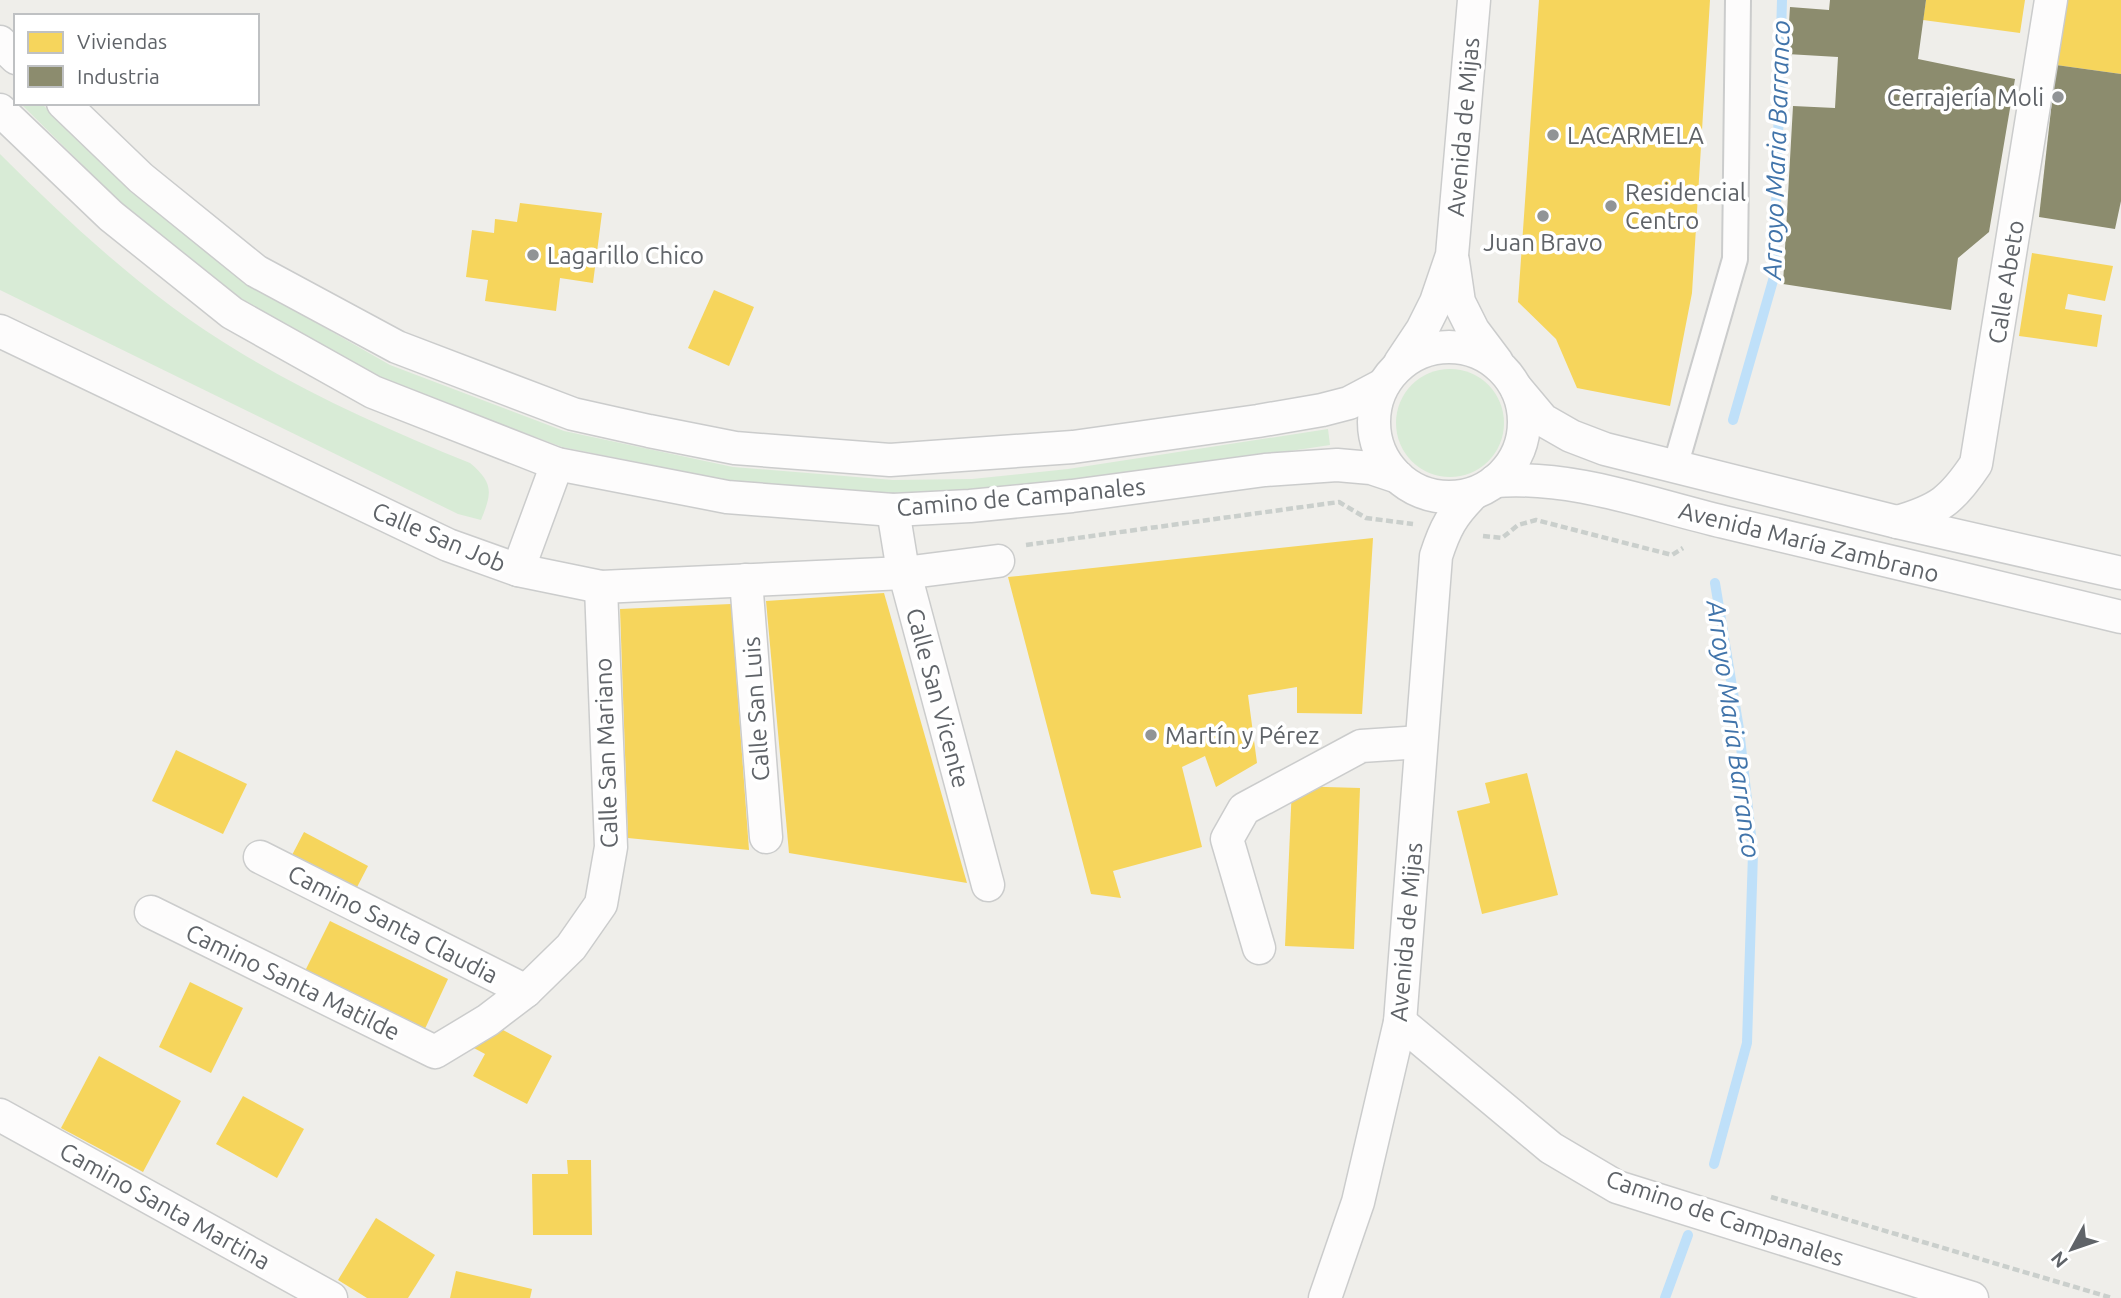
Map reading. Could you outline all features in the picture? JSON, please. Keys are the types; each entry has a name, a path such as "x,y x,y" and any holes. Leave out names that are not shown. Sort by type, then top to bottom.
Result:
{"street":[{"name":"Avenida de Mijas","path":"1391,375 1423,330 1436,302 1451,255 1474,0"},
{"path":"1675,467 1735,259 1738,0"},
{"name":"Calle Abeto","path":"1897,522 1926,514 1943,503 1959,490 1976,464 2051,0"},
{"path":"0,42 14,56"},
{"name":"Camino de Campanales","path":"65,105 141,178 256,271 397,347 573,414 649,431 736,448 890,460 1073,446 1258,421 1349,403 1391,375"},
{"name":"Camino de Campanales","path":"0,110 111,216 232,313 373,392 557,464 727,497 893,510 1072,496 1265,470 1337,464 1371,468 1401,480"},
{"name":"Avenida de Mijas","path":"1451,255 1459,302 1473,330 1510,379"},
{"name":"Calle San Job","path":"0,331 448,545 518,570 601,587 904,573 998,561"},
{"path":"1439,347 1462,348 1484,355 1510,379 1524,415 1523,438 1515,460 1484,488 1453,498 1433,496 1414,489 1401,480 1383,457 1374,434 1375,409 1391,375 1417,354 1439,347"},
{"name":"Avenida María Zambrano","path":"1510,379 1542,420 1571,436 1605,449 1897,522 2121,573"},
{"path":"518,570 557,464"},
{"name":"Avenida María Zambrano","path":"1484,488 1525,479 1592,487 1692,514 2121,617"},
{"name":"Avenida de Mijas","path":"1401,480 1427,527 1436,556"},
{"name":"Avenida de Mijas","path":"1325,1298 1358,1202 1400,1022 1436,556 1444,530 1456,511 1484,488"},
{"name":"Calle San Vicente","path":"893,510 904,573 988,884"},
{"name":"Calle San Luis","path":"746,580 766,837"},
{"name":"Calle San Mariano","path":"435,1052 488,1020 526,991 571,947 601,904 611,847 601,587"},
{"path":"1259,948 1227,839 1244,809 1361,746 1421,743"},
{"name":"Camino Santa Claudia","path":"260,858 526,991"},
{"name":"Camino Santa Matilde","path":"151,912 435,1052"},
{"name":"Camino de Campanales","path":"1400,1022 1551,1148 1617,1187 1972,1298"},
{"name":"Camino Santa Martina","path":"0,1115 331,1298"}],"path":[{"path":"1763,1196 1777,1197 2112,1298"}],"green space":[{"path":"22,105 43,105 131,192 252,286 390,365 564,431 733,467 893,480 972,479 1068,469 1328,429 1330,445 1070,484 974,494 891,493 731,481 562,447 383,380 243,300 121,203"},
{"path":"0,154 114,261 208,332 325,399 470,463 478,470 489,489 481,520 458,514 0,290"},
{"path":"1450,369 1471,373 1488,385 1500,402 1504,423 1500,444 1488,461 1471,473 1450,477 1429,473 1412,461 1400,444 1396,423 1400,402 1412,385 1429,373"}],"building: Viviendas":[{"name":"Residencial Centro","path":"1539,0 1710,0 1692,293 1670,406 1577,388 1556,339 1518,302"},
{"path":"1926,0 2025,0 2020,33 1923,20"},
{"path":"2067,0 2121,0 2121,74 2056,65"},
{"name":"Lagarillo Chico","path":"520,203 602,213 593,283 560,278 556,311 485,301 488,280 466,277 472,230 494,233 495,219 517,222"},
{"path":"2032,253 2113,266 2105,301 2068,294 2065,309 2102,315 2097,347 2019,336"},
{"path":"714,290 754,307 729,366 688,348"},
{"name":"Martín y Pérez","path":"1373,538 1362,714 1297,713 1297,687 1248,695 1257,763 1216,787 1205,756 1182,767 1202,847 1113,871 1121,898 1091,894 1008,577"},
{"path":"884,593 967,883 789,853 766,601"},
{"path":"731,604 749,850 628,838 620,609"},
{"path":"176,750 247,784 223,834 152,801"},
{"path":"1527,773 1558,895 1482,914 1457,811 1490,803 1485,783"},
{"path":"1292,786 1360,788 1354,949 1285,946"},
{"path":"304,832 368,866 355,891 291,857"},
{"path":"330,921 448,979 423,1033 303,975"},
{"path":"190,982 243,1008 211,1073 159,1047"},
{"path":"503,1030 552,1056 527,1104 473,1076 485,1054 472,1047"},
{"path":"99,1056 181,1101 143,1172 61,1128"},
{"path":"243,1096 304,1129 277,1178 216,1144"},
{"path":"567,1160 591,1160 592,1235 533,1235 532,1174 568,1174"},
{"path":"376,1218 435,1255 408,1298 367,1298 338,1280"},
{"path":"456,1271 532,1289 530,1298 450,1298"}],"building: Industria":[{"path":"1830,0 1926,0 1918,59 2015,79 1989,232 1958,258 1951,310 1783,284 1793,106 1835,108 1838,57 1787,54 1790,7 1829,10"},
{"path":"2056,65 2121,74 2121,201 2115,229 2039,217"}],"waterway":[{"name":"Arroyo Maria Barranco","path":"1733,420 1774,277 1782,0"},
{"name":"Arroyo Maria Barranco","path":"1714,1164 1747,1043 1753,853 1739,729 1715,583"},
{"name":"Arroyo Maria Barranco","path":"1665,1298 1688,1235"}],"place":[{"name":"Cerrajería Moli","path":"2058,97"},
{"name":"LACARMELA","path":"1553,135"},
{"name":"Residencial Centro","path":"1611,206"},
{"name":"Juan Bravo","path":"1543,216"},
{"name":"Lagarillo Chico","path":"533,255"},
{"name":"Martín y Pérez","path":"1151,735"}]}
